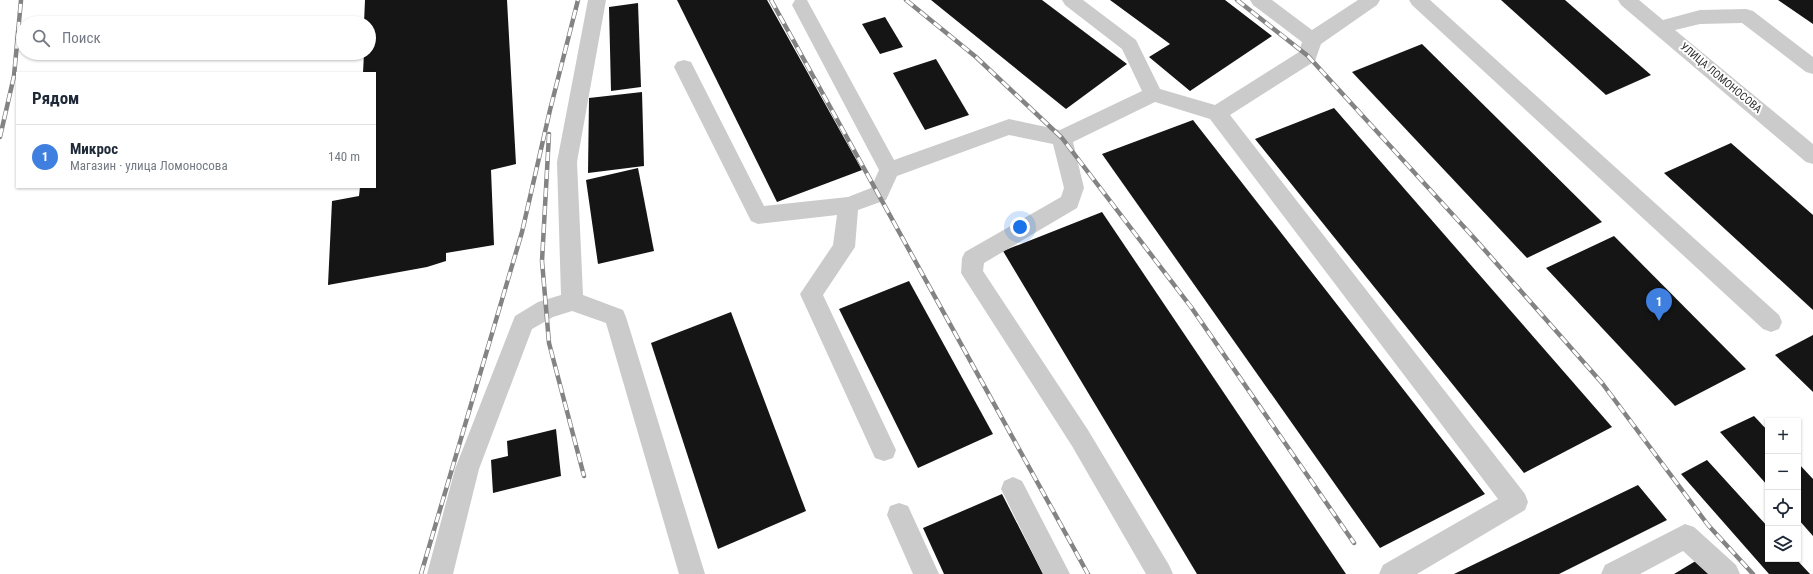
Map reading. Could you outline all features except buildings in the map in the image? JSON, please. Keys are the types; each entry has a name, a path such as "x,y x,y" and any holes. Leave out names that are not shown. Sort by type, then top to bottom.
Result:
{"street":[{"path":"572,301 567,162 597,0"},
{"path":"1071,0 1130,45 1153,94"},
{"path":"1259,0 1312,40"},
{"path":"1216,113 1308,56 1312,40 1371,0"},
{"path":"1418,0 1771,322"},
{"name":"УЛИЦА ЛОМОНОСОВА","path":"1628,0 1813,156"},
{"path":"801,5 889,170"},
{"path":"1661,27 1700,17 1746,16 1813,67"},
{"path":"684,67 758,215 848,205 879,194 889,170 1009,127 1062,138 1153,94 1216,113 1516,502 1392,574"},
{"path":"1062,138 1074,188 1070,202 973,258 972,273 1080,438 1160,574"},
{"path":"848,205 844,247 811,294 884,450"},
{"path":"440,574 468,469 523,323 546,309 572,301 615,317 692,574"},
{"path":"1013,489 1057,574"},
{"path":"899,515 926,574"},
{"path":"1614,574 1685,536 1727,574"}],"railway":[{"path":"20,16 21,0"},
{"path":"421,574 522,232 550,110 578,0"},
{"path":"771,0 1088,574"},
{"path":"906,0 976,57 1062,138 1191,307 1354,543"},
{"path":"1237,0 1308,56 1475,239 1602,383 1708,525 1753,574"},
{"path":"0,137 14,76 16,54"},
{"path":"549,134 542,261 549,343 584,476"}],"place":[{"name":"Микрос","path":"1659,321"}]}
